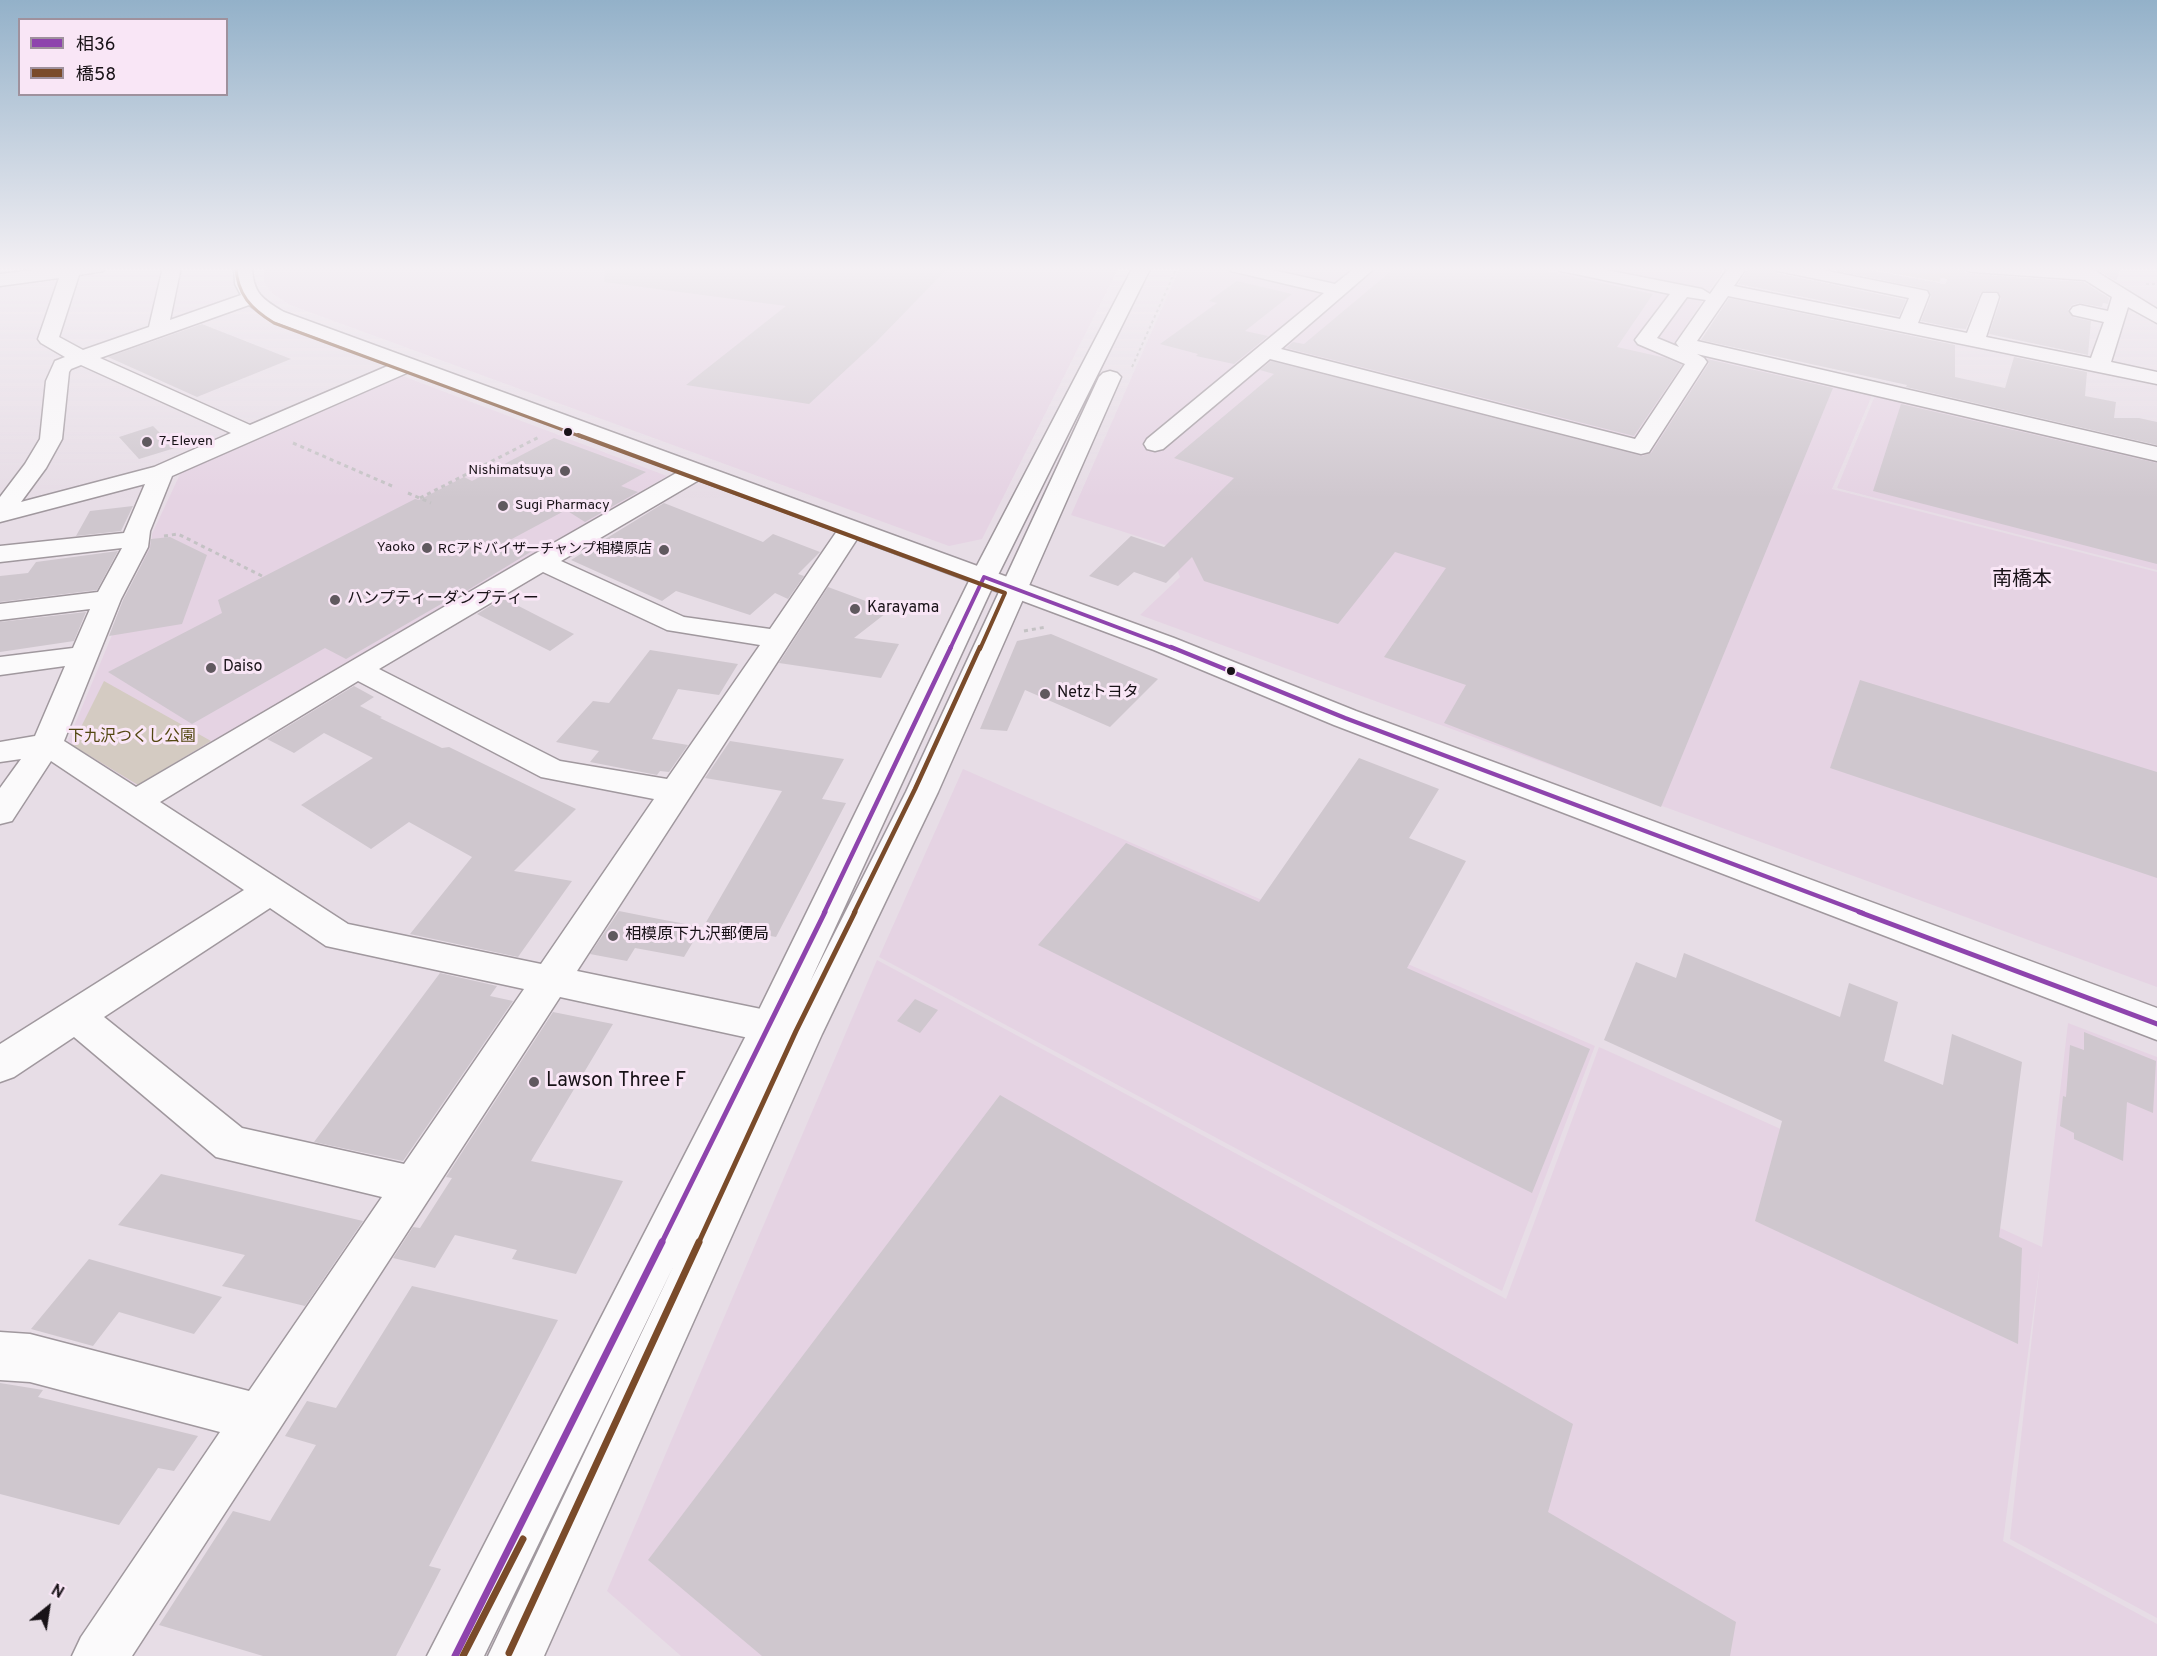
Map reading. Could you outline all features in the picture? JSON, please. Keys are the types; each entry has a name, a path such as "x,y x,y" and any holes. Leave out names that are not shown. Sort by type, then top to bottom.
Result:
{"main road":[{"path":"57,344 82,358 251,434"},
{"path":"0,514 50,439 55,419 60,368 67,362 121,344"},
{"path":"355,344 1164,644 1345,718 2157,1024"},
{"path":"455,1656 787,1030 922,792 1000,583 1107,344"},
{"path":"1000,583 1122,344"},
{"path":"1155,444 1277,344"},
{"path":"1268,352 1641,447 1697,362 1655,344"},
{"path":"1688,344 1695,348 2157,454"},
{"path":"1995,344 2157,378"},
{"path":"2099,366 2106,344"},
{"path":"0,514 162,472 409,364"},
{"path":"136,802 540,561 697,471"},
{"path":"147,538 137,531 162,472"},
{"path":"100,1656 852,528"},
{"path":"0,554 147,538"},
{"path":"0,813 46,744 108,599 135,547 147,538"},
{"path":"540,561 677,624 778,639"},
{"path":"0,612 108,599"},
{"path":"0,666 83,655"},
{"path":"357,669 552,770 676,792"},
{"path":"0,752 46,744 339,936 787,1030"},
{"path":"0,1065 269,891"},
{"path":"76,1016 231,1144 414,1185"},
{"path":"516,1656 787,1030"},
{"path":"0,1356 30,1358 259,1418"}],"path":[{"path":"420,498 548,433"},
{"path":"293,443 392,486"},
{"path":"408,493 431,502"},
{"path":"147,538 178,534 264,577"},
{"path":"1020,634 1044,627 1056,629"}],"shaded area":[{"path":"397,344 1080,344 982,539 949,546"},
{"path":"1146,344 1677,344 1684,350 1873,393 1832,489 2157,572 2157,987 1140,615 1180,577 1168,546 1071,515"},
{"path":"400,375 667,476 136,790 65,748 152,539 152,534 181,472"},
{"path":"1876,393 2157,458 2157,570 1837,488"},
{"path":"963,769 1595,1046 1502,1291 879,957"},
{"path":"877,960 1506,1299 1599,1047 2042,1247 2068,1023 2157,1057 2157,1618 2010,1539 2040,1263 2003,1541 2157,1624 2157,1656 681,1656 607,1591"}],"green space":[{"name":"下九沢つくし公園","path":"104,681 211,741 138,785 72,745"}],"building":[{"path":"144,344 254,344 291,359 197,397 108,357"},
{"path":"738,344 874,344 809,404 686,385"},
{"path":"1161,344 1258,344 1234,364 1196,356 1198,354"},
{"path":"1290,344 1619,344 1617,347 1666,358 1682,365 1634,436 1286,348"},
{"path":"1721,344 1952,344 1955,345 1955,377 2005,388 2014,357 2087,372 2085,396 2116,402 2114,418 2139,418 2157,422 2157,445 1906,387 1907,385"},
{"path":"2037,344 2089,344 2088,355"},
{"path":"1707,359 1833,388 1661,807 1444,723 1466,685 1384,657 1446,568 1395,552 1338,624 1204,581 1192,557 1166,583 1134,572 1118,586 1089,576 1131,536 1164,547 1234,478 1174,458 1274,374 1260,370 1271,361 1642,456 1651,453 1709,363"},
{"path":"1901,404 2157,463 2157,564 1873,491"},
{"name":"7-Eleven","path":"153,426 175,448 139,459 119,437"},
{"path":"554,438 646,472 621,486 638,492 585,522 566,510 510,540 532,551 450,601 448,600 346,659 325,648 192,724 108,672 222,613 218,600 415,499 419,500 464,477 472,481"},
{"path":"664,503 763,542 773,534 820,552 798,574 804,576 788,599 775,593 750,615 676,591 662,601 571,560"},
{"path":"133,506 121,531 76,536 90,511"},
{"path":"170,537 207,555 182,624 109,636 123,600 150,548 151,539"},
{"path":"118,551 97,590 0,602 0,576 28,573 36,562"},
{"path":"828,587 890,610 854,638 899,644 881,678 779,663"},
{"path":"503,598 574,634 550,651 477,614"},
{"path":"86,612 74,641 0,652 0,622"},
{"path":"1051,634 1158,679 1110,727 1025,690 1007,731 980,729 1017,641"},
{"path":"650,650 738,664 719,695 678,689 652,739 688,745 669,772 660,771 657,775 590,762 599,751 556,742 593,701 609,703"},
{"path":"1860,680 2157,772 2157,878 1830,768"},
{"path":"354,686 374,697 360,706 382,717 380,718 442,748 449,747 576,809 514,871 572,881 518,957 410,934 472,857 409,822 371,849 301,805 373,758 324,733 294,753 267,739"},
{"path":"730,741 844,759 822,799 846,803 776,937 705,924 782,791 705,778"},
{"path":"1359,758 1439,789 1409,838 1466,861 1407,968 1590,1049 1532,1193 1038,945 1126,843 1259,902"},
{"path":"619,911 702,927 684,957 635,948 627,961 590,954"},
{"path":"1684,953 1840,1017 1849,983 1898,1002 1884,1061 1943,1085 1952,1034 2022,1062 1999,1237 2022,1248 2018,1344 1755,1221 1782,1121 1604,1040 1636,962 1676,978"},
{"path":"440,973 497,986 490,996 513,1001 403,1161 314,1142"},
{"path":"915,999 938,1010 920,1033 897,1021"},
{"path":"553,1012 613,1024 531,1161 623,1181 576,1274 512,1259 517,1250 455,1235 435,1268 393,1258 413,1227 420,1228 452,1178 446,1177"},
{"path":"2084,1032 2156,1061 2153,1113 2127,1102 2123,1161 2074,1139 2074,1133 2060,1126 2063,1096 2066,1097 2070,1045 2084,1050"},
{"path":"1000,1095 1573,1424 1548,1512 1736,1622 1730,1656 762,1656 648,1560"},
{"path":"161,1174 363,1221 305,1306 222,1286 245,1255 118,1225"},
{"path":"89,1259 222,1297 194,1334 119,1312 93,1346 31,1329"},
{"path":"412,1286 558,1320 429,1566 441,1569 396,1656 263,1656 159,1625 233,1511 270,1521 316,1445 285,1436 307,1401 336,1408"},
{"path":"0,1383 43,1390 38,1397 198,1436 174,1471 158,1468 119,1525 0,1494"}],"transit line":[{"name":"橋58","path":"332,344 1005,593 915,789 796,1031 509,1653"},
{"name":"相36","path":"455,1656 771,1025 984,577 1164,644 1345,718 2157,1024"},
{"name":"橋58","path":"463,1656 523,1539"}],"place":[{"name":"7-Eleven","path":"147,442"},
{"name":"Nishimatsuya","path":"565,471"},
{"name":"Sugi Pharmacy","path":"503,506"},
{"name":"Yaoko","path":"427,548"},
{"name":"RCアドバイザーチャンプ相模原店","path":"664,550"},
{"name":"ハンプティーダンプティー","path":"335,600"},
{"name":"Karayama","path":"855,609"},
{"name":"Daiso","path":"211,668"},
{"name":"Netzトヨタ","path":"1045,694"},
{"name":"相模原下九沢郵便局","path":"613,936"},
{"name":"Lawson Three F","path":"534,1082"}],"district":[{"name":"南橋本","path":"2022,581"}]}
